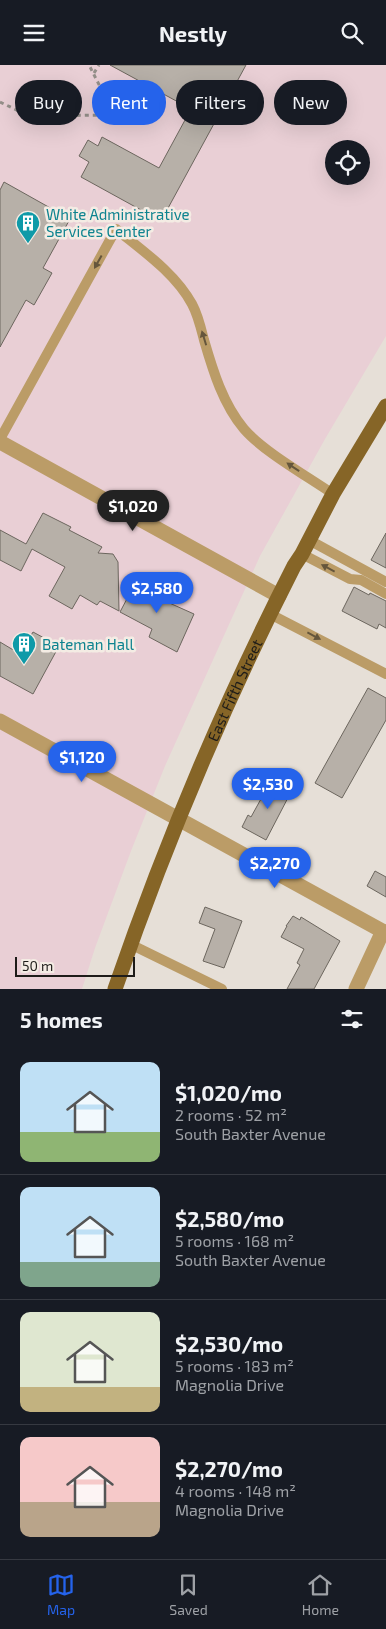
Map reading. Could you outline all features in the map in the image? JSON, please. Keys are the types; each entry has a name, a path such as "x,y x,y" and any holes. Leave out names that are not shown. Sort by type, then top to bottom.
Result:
{"main road":[{"name":"East Fifth Street","path":"115,989 130,944 178,819 230,698 279,596 333,494 386,406"}],"street":[{"path":"0,441 279,596"},
{"path":"0,721 385,932 356,989"}],"lane":[{"path":"0,441 116,229 158,264 174,280 192,304 220,388 228,405 245,429 264,447 333,494"},
{"path":"309,540 386,582"},
{"path":"302,554 386,600"},
{"path":"350,579 361,580 386,594"},
{"path":"270,614 386,674"},
{"path":"130,944 222,989"}],"path":[{"path":"89,65 97,80"},
{"path":"94,74 99,65"},
{"path":"0,102 28,116 92,115"}],"shaded area":[{"path":"0,65 386,65 386,336 325,439 260,556 165,766 131,851 82,989 0,989"}],"building":[{"path":"110,65 246,65 238,80 176,80 176,101 166,95 166,80 138,80"},
{"path":"182,125 213,125 161,221 81,177 89,162 79,156 88,140 98,146 102,137 159,168"},
{"name":"White Administrative Services Center","path":"4,182 70,219 43,268 52,273 34,305 26,300 0,347 0,190"},
{"path":"43,513 71,527 69,530 102,547 98,553 113,554 118,562 119,611 100,601 97,605 80,595 72,609 49,596 65,567 32,549 21,571 0,560 0,530 26,544"},
{"path":"386,533 386,568 371,560"},
{"path":"139,576 161,588 156,597 194,614 177,652 149,637 152,629 120,612"},
{"path":"354,587 386,601 386,628 379,624 377,629 342,611"},
{"name":"Bateman Hall","path":"33,632 59,646 33,694 0,676 0,642 20,654"},
{"path":"368,688 386,698 386,720 342,798 315,783"},
{"path":"272,779 292,790 266,840 242,827 248,815 251,817"},
{"path":"375,871 386,877 386,897 367,886"},
{"path":"205,907 242,921 224,968 203,961 215,929 199,923"},
{"path":"293,916 300,920 301,917 340,941 314,989 287,989 300,965 297,963 304,949 281,937"}],"place":[{"name":"White Administrative Services Center","path":"28,244"},
{"name":"Bateman Hall","path":"24,665"}]}
